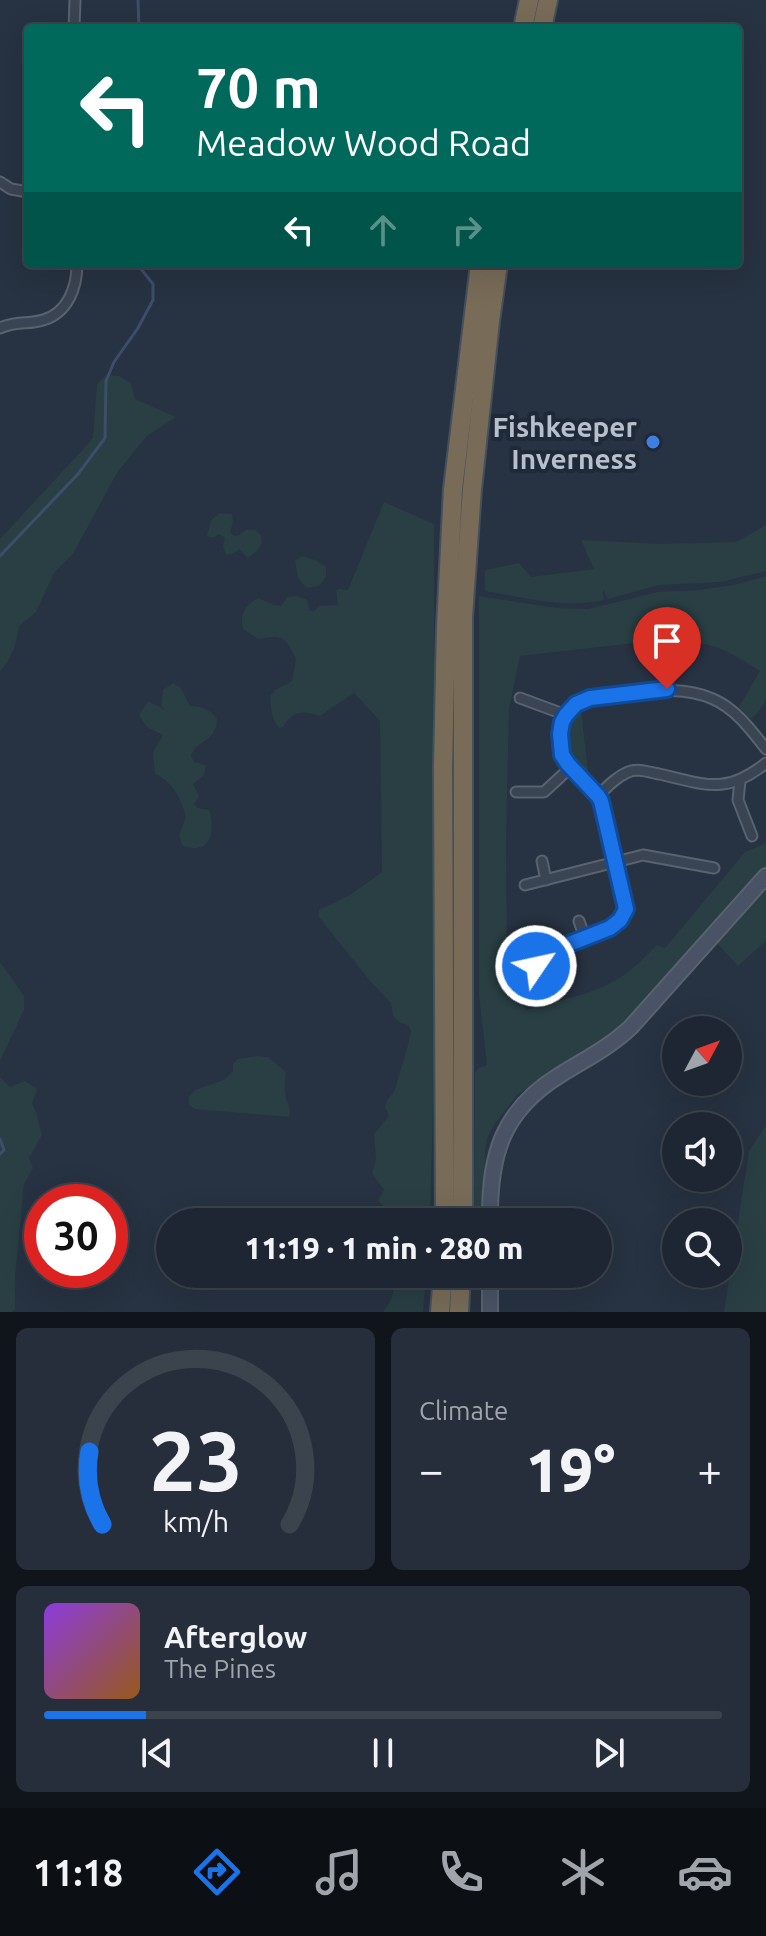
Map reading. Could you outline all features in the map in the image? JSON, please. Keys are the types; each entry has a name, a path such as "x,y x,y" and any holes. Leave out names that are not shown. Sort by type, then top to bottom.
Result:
{"highway":[{"path":"524,24 529,0"},
{"path":"543,24 548,0"},
{"path":"445,1208 443,768 446,627 453,489 480,268"},
{"path":"463,1208 463,617 472,489 498,268"},
{"path":"440,1312 442,1288"},
{"path":"459,1312 460,1288"}],"main road":[{"path":"491,1208 493,1167 501,1137 518,1112 534,1094 556,1077 615,1041 631,1027 766,876"},
{"path":"490,1288 490,1312"}],"street":[{"path":"74,24 75,0"},
{"path":"0,182 11,189 24,191"},
{"path":"0,328 44,320 56,314 72,294 77,268"},
{"path":"520,972 552,961 564,946 610,928 625,915 626,903 598,796 562,755 562,722 576,704 590,698 667,689 685,691 715,699 732,710 766,749"},
{"path":"520,698 566,715"},
{"path":"598,796 618,777 636,770 711,785 727,785 740,781 766,763"},
{"path":"516,792 544,792 571,767"},
{"path":"740,781 738,800 752,836"},
{"path":"525,885 649,855 714,868"},
{"path":"542,861 546,880"},
{"path":"579,921 585,938"}],"green space":[{"path":"106,375 119,376 131,383 135,399 176,417 147,436 118,471 73,554 54,573 36,612 19,626 13,650 0,671 0,539 93,437 97,384"},
{"path":"384,502 434,524 434,1064 430,1208 387,1208 378,1200 384,1190 372,1173 376,1159 374,1134 389,1116 385,1107 394,1092 411,1031 408,1025 393,1016 391,1003 318,916 319,910 350,895 382,872 380,721 354,693 320,716 299,713 279,728 273,717 270,696 292,681 296,659 283,639 259,639 243,629 242,624 244,610 258,598 281,606 287,597 297,596 307,600 310,611 314,611 319,606 338,605 336,590 348,590"},
{"path":"220,513 232,514 230,532 234,536 246,530 255,530 261,535 262,543 256,552 248,558 239,549 226,555 223,547 225,538 219,534 213,538 207,536 211,520"},
{"path":"766,525 766,571 721,582 659,585 608,599 603,589 604,600 574,603 544,602 485,591 485,570 519,563 531,577 594,569 581,540 659,544 736,542"},
{"path":"302,556 326,567 326,577 319,586 306,588 298,578 295,561"},
{"path":"766,576 766,699 751,719 739,707 760,671 730,653 706,644 652,641 520,656 509,709 507,974 526,1010 604,986 632,969 657,945 665,948 745,852 766,841 766,868 634,1016 517,1095 487,1139 485,1208 474,1208 475,1072 487,1065 479,995 479,596 557,608 588,609 658,592 734,585"},
{"path":"173,683 181,688 190,706 205,709 217,719 214,732 191,755 194,762 206,765 204,775 193,784 199,797 194,804 209,810 212,826 209,840 199,848 182,845 179,835 186,817 181,803 172,786 155,774 153,752 163,735 147,727 139,715 148,701 164,709 161,705 163,690"},
{"path":"581,711 586,772 570,750 567,735"},
{"path":"766,887 766,941 738,966 716,942"},
{"path":"0,962 24,996 24,1010 0,1061"},
{"path":"268,1057 286,1072 289,1117 195,1109 189,1105 189,1097 195,1090 224,1080 233,1071 233,1063 238,1059"},
{"path":"0,1077 10,1087 25,1081 37,1089 32,1104 42,1135 29,1158 33,1168 24,1184 15,1309 0,1312"},
{"path":"766,1125 766,1312 724,1312 728,1288 742,1288 740,1208 749,1151"},
{"path":"394,1288 425,1288 423,1312 383,1312"}],"waterway":[{"path":"138,0 139,24"},
{"path":"0,556 78,474 105,438 106,381 114,362 153,300 153,284 140,268"},
{"path":"0,1139 4,1150 0,1154"}],"place":[{"name":"Fishkeeper Inverness","path":"653,442"}],"route":[{"path":"536,966 552,961 564,946 610,928 625,915 626,909 601,801 562,755 562,722 570,709 590,698 667,689"}]}
